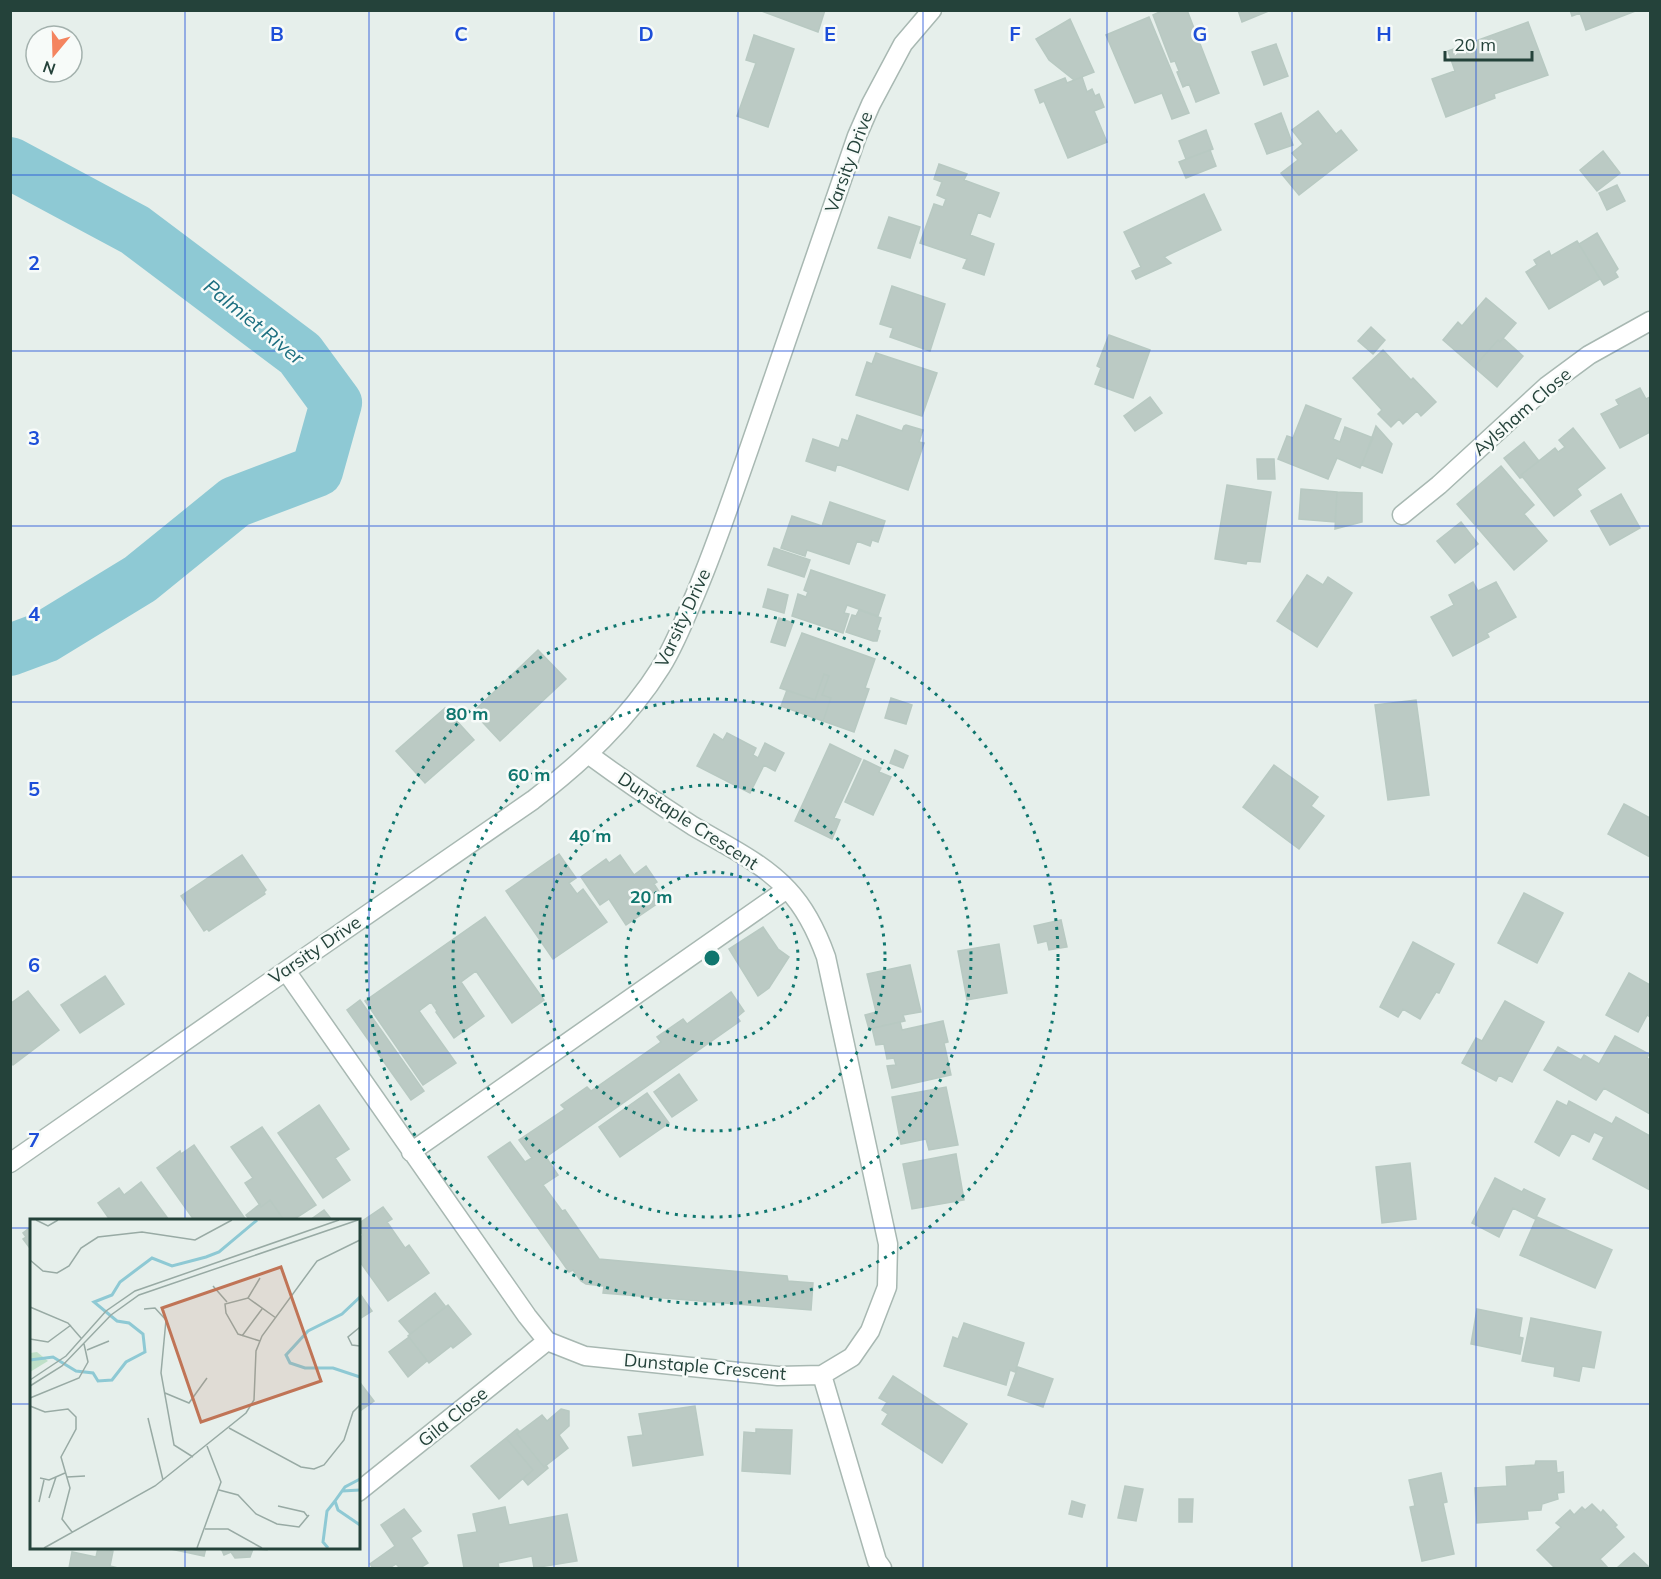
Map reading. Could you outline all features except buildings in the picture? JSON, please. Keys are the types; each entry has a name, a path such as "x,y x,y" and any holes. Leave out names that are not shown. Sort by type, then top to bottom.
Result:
{"street":[{"name":"Varsity Drive","path":"10,1163 533,800 561,778 620,723 662,666 675,642 712,555 857,136 871,104 903,44 932,10"},
{"name":"Aylsham Close","path":"1402,515 1439,485 1547,386 1589,355 1650,321"},
{"name":"Dunstaple Crescent","path":"286,971 411,1152 547,1341 585,1356 778,1376 822,1375 852,1357 870,1331 887,1287 888,1244 826,957 818,934 804,910 787,889 758,865 660,806 588,754"},
{"path":"411,1152 787,889"},
{"name":"Gila Close","path":"360,1490 547,1341"},
{"path":"822,1375 877,1562 882,1569"}],"waterway":[{"name":"Palmiet River","path":"10,163 135,230 300,354 336,403 317,471 235,502 140,579 45,637 10,650"}]}
